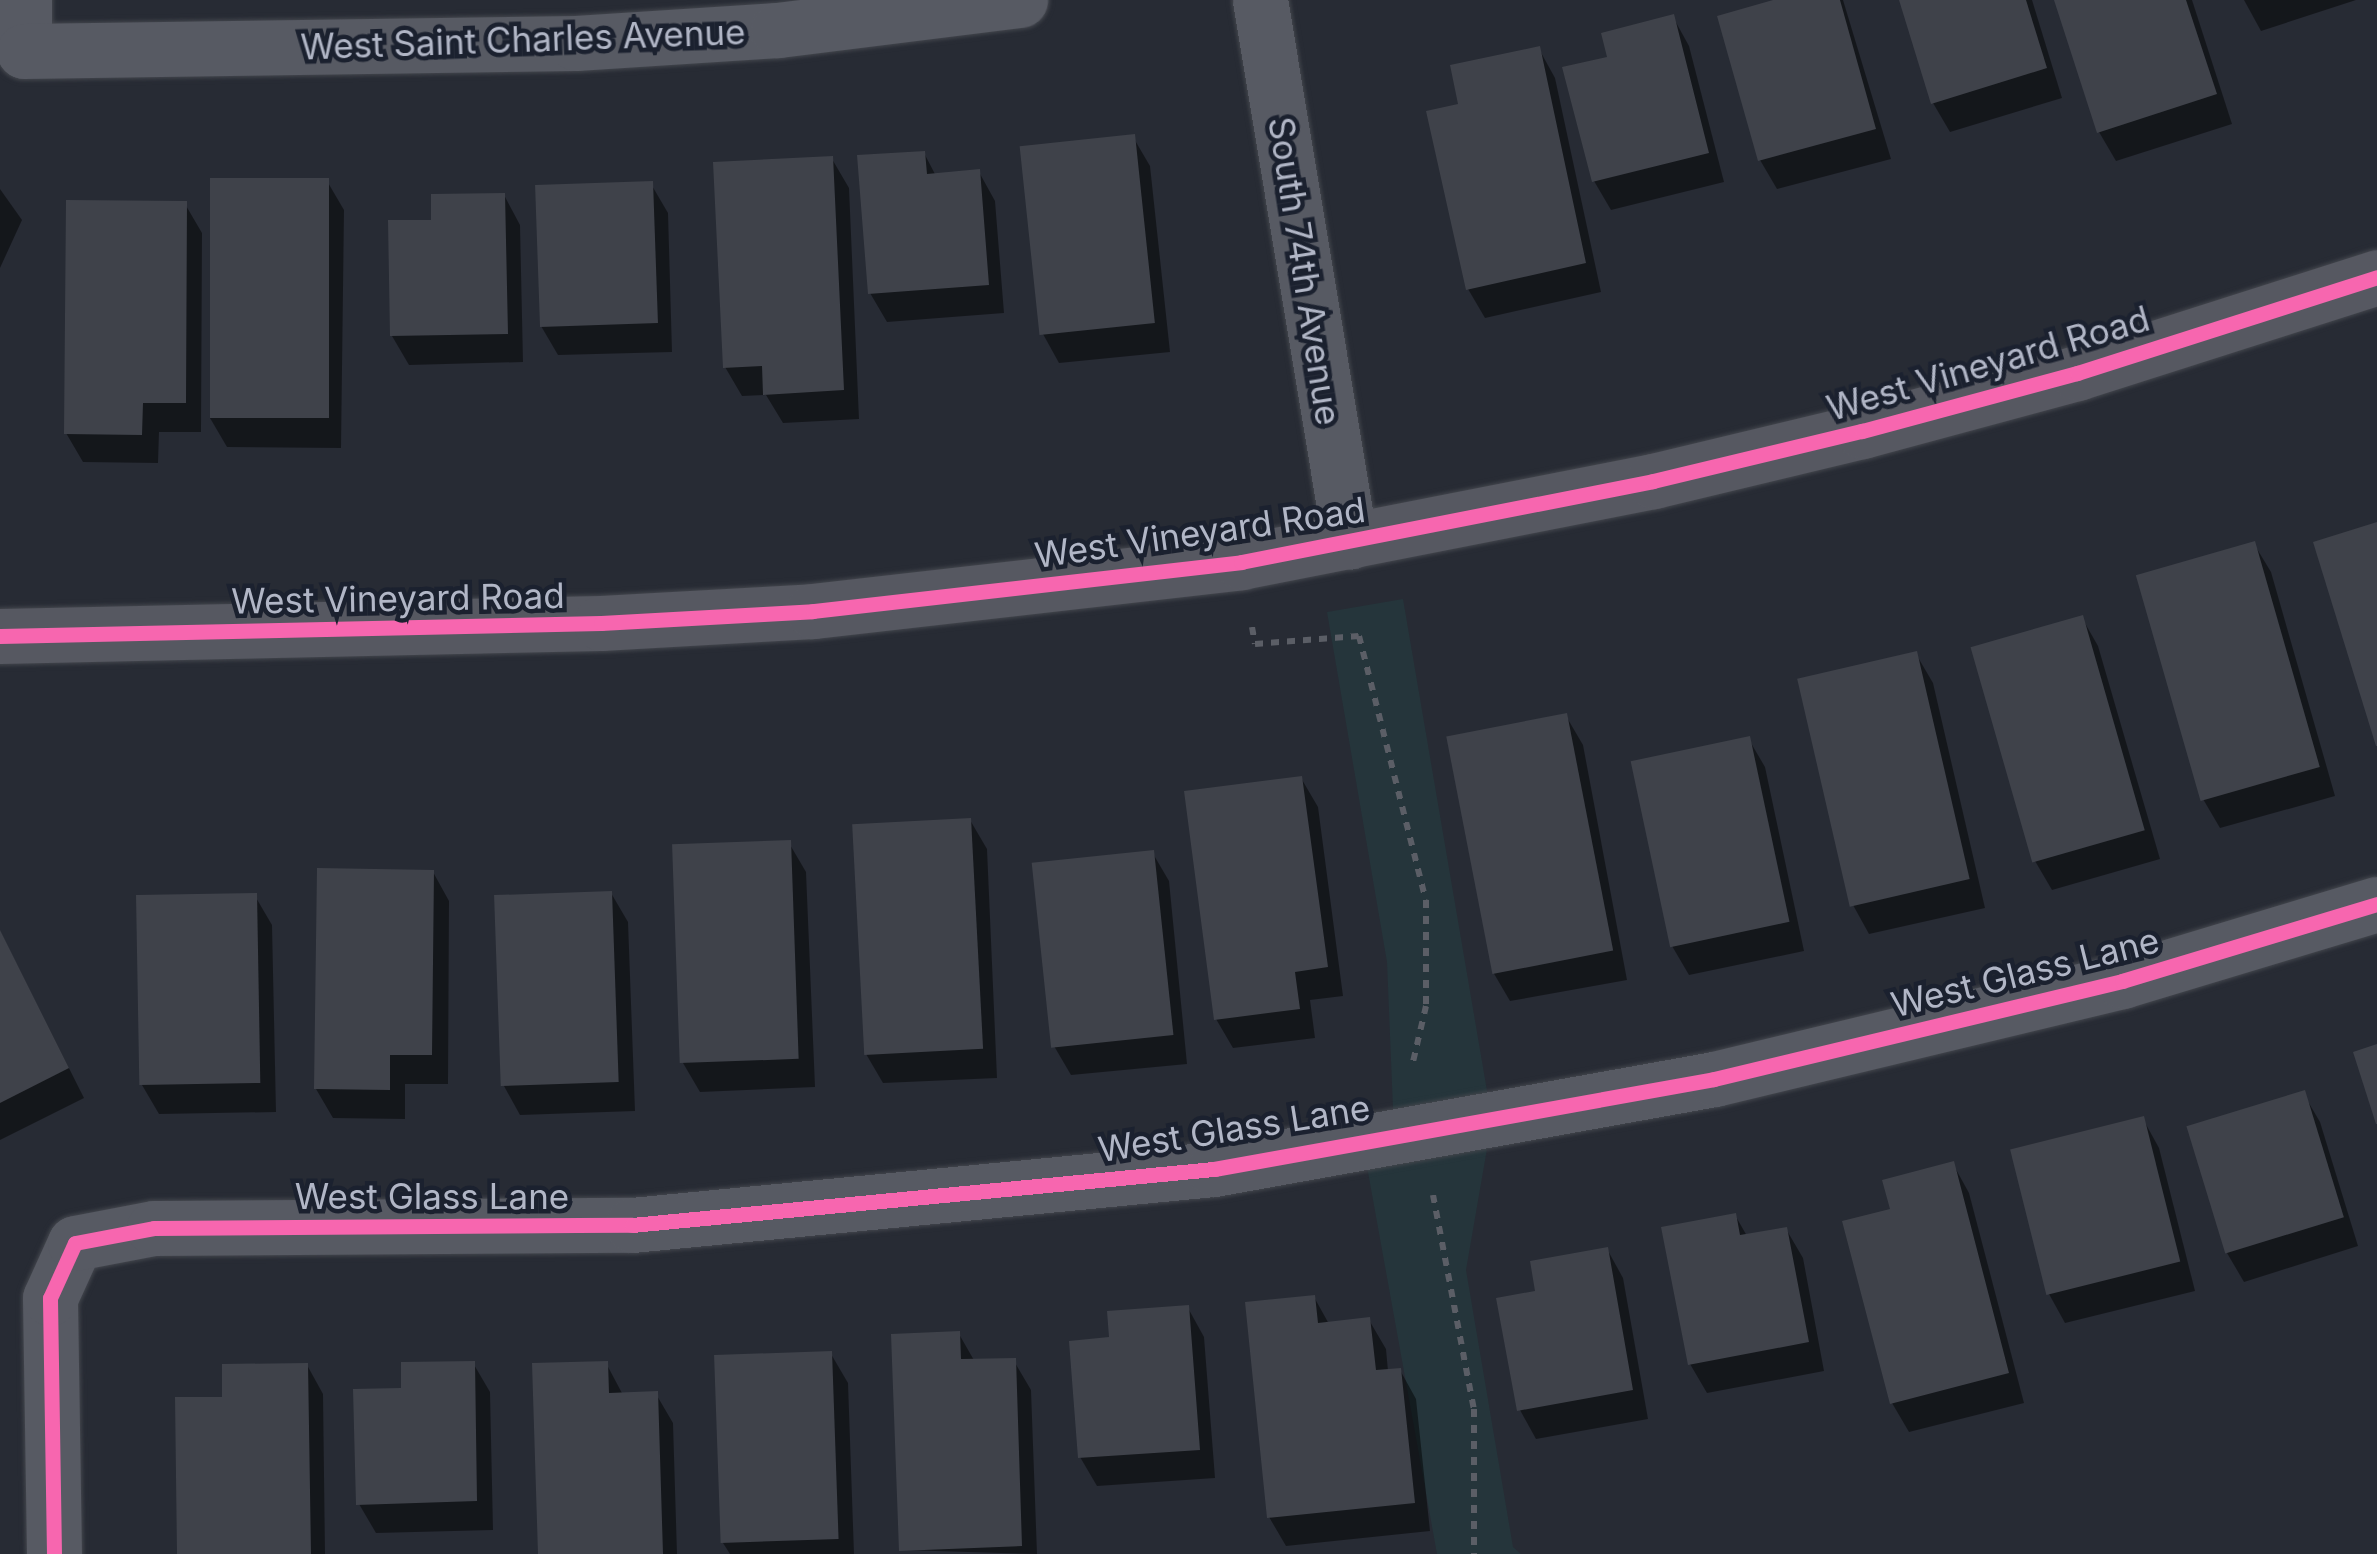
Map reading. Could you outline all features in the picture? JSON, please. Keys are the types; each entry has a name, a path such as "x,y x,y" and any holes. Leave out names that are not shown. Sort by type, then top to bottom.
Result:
{"street":[{"name":"West Saint Charles Avenue","path":"24,25 576,42 778,30 1020,0"},
{"name":"South 74th Avenue","path":"1260,0 1350,542"},
{"name":"West Vineyard Road","path":"0,636 793,612 1241,562 1862,431 2077,372 2377,277"},
{"name":"West Glass Lane","path":"54,1554 50,1298 76,1243 154,1228 632,1226 1214,1169 1734,1074 2122,981 2377,904"}],"path":[{"path":"1241,562 1255,644 1360,636 1426,900 1426,1006 1408,1083 1474,1409 1474,1554"}],"shaded area":[{"path":"1403,599 1492,1120 1466,1270 1513,1547 1521,1554 1437,1554 1362,1139 1394,1133 1387,962 1327,612"}],"building":[{"path":"1773,0 1840,0 1876,129 1758,161 1717,16"},
{"path":"1899,0 2026,0 2047,68 1931,104"},
{"path":"2054,0 2186,0 2217,94 2097,133"},
{"path":"1674,14 1709,153 1592,182 1562,67 1607,57 1601,33"},
{"path":"1540,46 1586,263 1466,290 1426,111 1458,104 1450,65"},
{"path":"1135,134 1155,323 1039,335 1020,146"},
{"path":"925,151 927,174 980,169 989,285 868,294 857,155"},
{"path":"833,156 844,390 763,395 762,366 723,368 713,162"},
{"path":"210,178 329,178 329,418 210,418"},
{"path":"653,181 658,323 540,327 535,185"},
{"path":"505,193 508,334 390,336 388,220 431,220 431,194"},
{"path":"66,200 187,201 186,403 143,403 142,435 64,434"},
{"path":"2377,522 2377,746 2376,746 2313,542"},
{"path":"2255,541 2320,767 2201,801 2136,575"},
{"path":"2083,615 2145,830 2032,863 1971,647"},
{"path":"1917,651 1970,879 1850,907 1797,679"},
{"path":"1567,713 1613,951 1492,974 1446,736"},
{"path":"1750,736 1790,922 1670,947 1631,761"},
{"path":"1302,776 1328,967 1295,972 1300,1009 1214,1020 1184,791"},
{"path":"971,818 983,1049 864,1055 852,824"},
{"path":"791,840 799,1059 680,1063 672,844"},
{"path":"1154,850 1173,1035 1051,1048 1032,863"},
{"path":"317,868 434,870 432,1055 390,1055 390,1090 314,1089"},
{"path":"612,891 619,1082 501,1086 494,895"},
{"path":"257,893 260,1083 139,1085 136,895"},
{"path":"0,930 69,1068 0,1103"},
{"path":"2377,1044 2377,1124 2376,1124 2353,1052"},
{"path":"2305,1090 2344,1217 2225,1253 2186,1126"},
{"path":"2144,1116 2180,1262 2046,1295 2010,1149"},
{"path":"1954,1161 2009,1373 1890,1404 1842,1221 1890,1209 1882,1180"},
{"path":"1736,1213 1740,1235 1787,1227 1809,1342 1688,1365 1661,1227"},
{"path":"1608,1247 1633,1390 1517,1411 1496,1298 1535,1291 1530,1261"},
{"path":"1315,1295 1318,1323 1370,1317 1376,1370 1401,1368 1415,1503 1267,1518 1245,1302"},
{"path":"1189,1305 1200,1450 1078,1458 1069,1341 1109,1337 1107,1311"},
{"path":"960,1331 961,1359 1016,1358 1022,1546 899,1551 891,1334"},
{"path":"832,1351 839,1539 721,1543 714,1355"},
{"path":"475,1361 477,1501 356,1505 353,1389 401,1388 401,1362"},
{"path":"608,1361 609,1393 658,1391 663,1554 538,1554 532,1363"},
{"path":"308,1363 311,1554 177,1554 175,1397 222,1397 222,1364"}],"cycle path":[{"path":"0,636 601,623 813,611 1241,562 1653,481 1862,431 2077,373 2377,277"},
{"path":"54,1554 50,1298 75,1243 154,1228 632,1225 1214,1169 1714,1079 2122,981 2377,904"}]}
